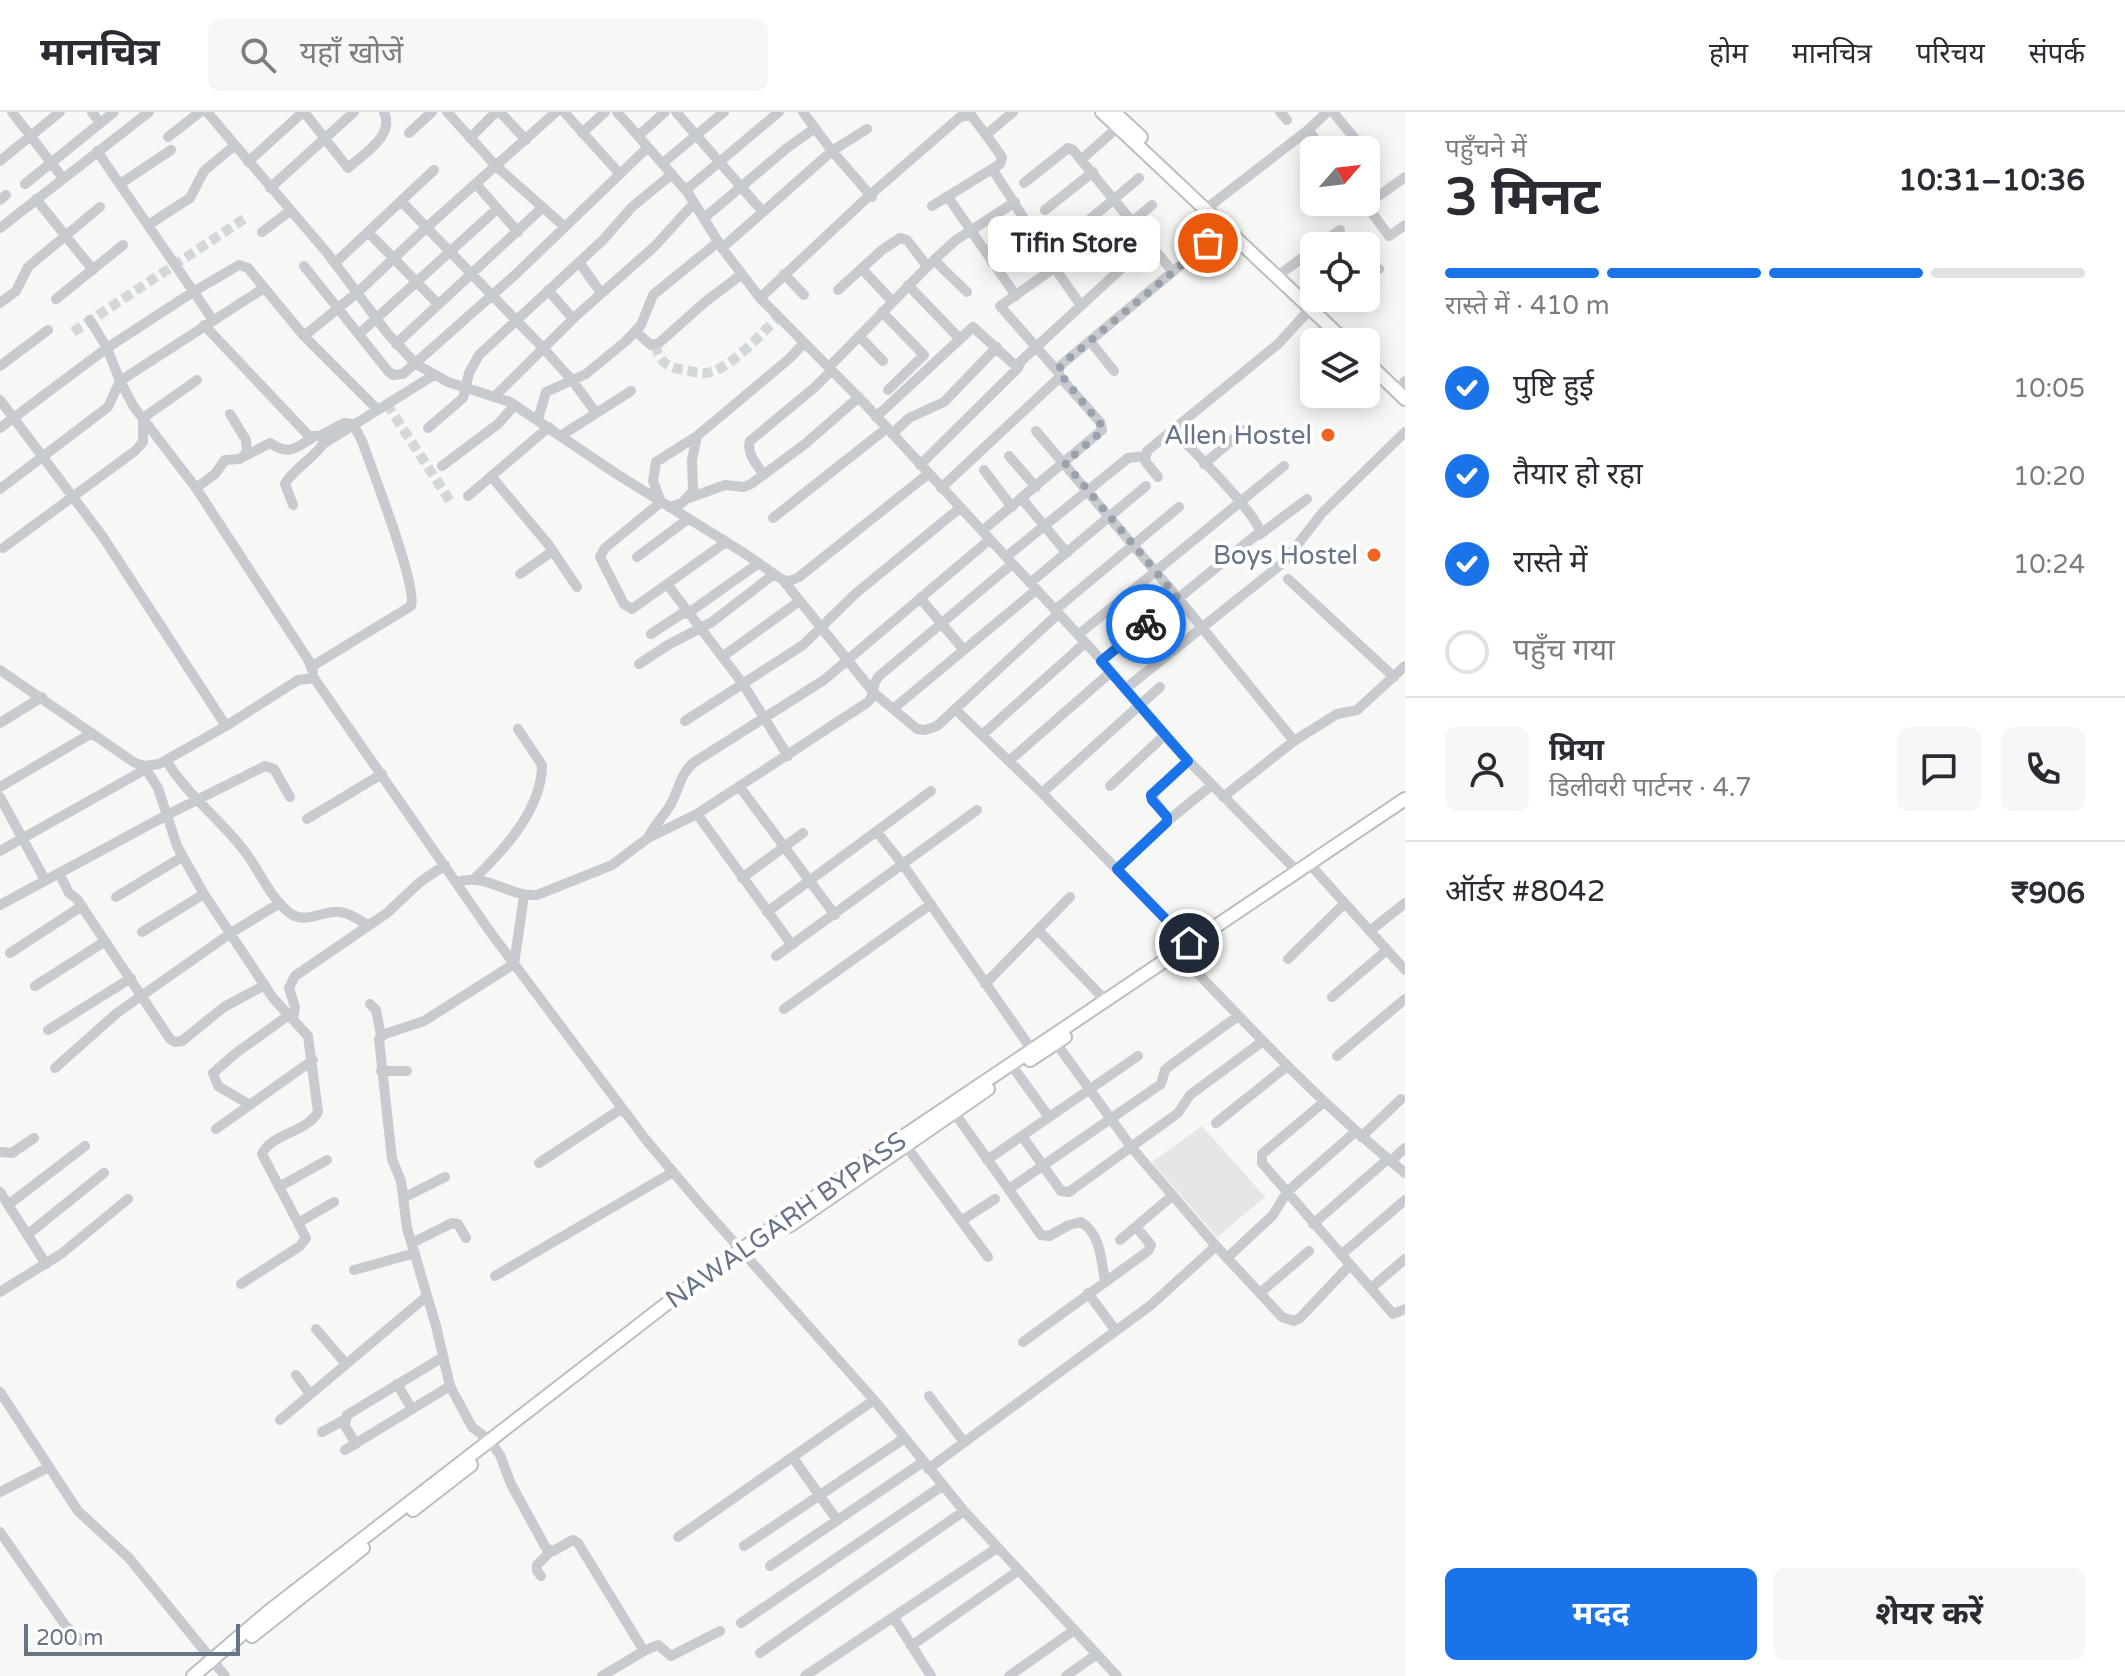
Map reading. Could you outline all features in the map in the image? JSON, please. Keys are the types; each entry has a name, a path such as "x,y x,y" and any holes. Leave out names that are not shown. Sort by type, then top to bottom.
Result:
{"main road":[{"path":"1102,112 1120,117 1300,291"},
{"path":"1120,117 1225,228 1300,294"},
{"path":"1319,312 1334,328"},
{"path":"1321,312 1340,328"},
{"path":"1380,364 1404,385"},
{"path":"1380,375 1405,399"},
{"name":"NAWALGARH BYPASS","path":"744,1253 846,1175 1405,799"},
{"name":"NAWALGARH BYPASS","path":"206,1676 219,1667 268,1612 492,1443 683,1291 906,1146 1405,807"},
{"name":"NAWALGARH BYPASS","path":"193,1676 219,1667"}],"street":[{"path":"0,117 9,112 62,177"},
{"path":"92,112 100,123"},
{"path":"25,184 114,112"},
{"path":"0,228 149,112"},
{"path":"168,137 200,112"},
{"path":"223,112 210,116 335,263 396,344 416,364 434,375 515,405 584,453 759,563 778,577 874,693 910,725 925,730 937,726 1132,544 1179,507"},
{"path":"248,162 304,112 348,168 386,132 388,120 384,112"},
{"path":"270,188 354,112"},
{"path":"409,133 432,112"},
{"path":"447,112 496,166 565,227"},
{"path":"470,138 498,112 526,140"},
{"path":"304,336 358,292 556,112"},
{"path":"564,112 619,173"},
{"path":"582,133 605,112"},
{"path":"617,112 686,190 720,245 760,298 859,397 1057,612 1188,761 1297,871"},
{"path":"638,136 665,112"},
{"path":"676,112 763,212"},
{"path":"663,163 724,112"},
{"path":"686,190 779,112"},
{"path":"803,112 871,196"},
{"path":"986,135 1013,112"},
{"path":"1211,205 1330,112 1351,136"},
{"path":"0,161 57,113"},
{"path":"760,298 960,117 971,115 1002,157 1000,164 932,206"},
{"path":"1082,159 1120,117"},
{"path":"704,218 815,128"},
{"path":"538,419 546,392 602,362 636,332 653,295 763,212 832,151 867,129"},
{"path":"1308,130 1313,136"},
{"path":"148,225 190,198 204,171 234,146"},
{"path":"304,266 393,375 403,374 492,296 647,148"},
{"path":"1024,183 1068,148 1082,159 1133,223"},
{"path":"120,184 171,150"},
{"path":"97,151 193,292 208,322 309,436 314,437"},
{"path":"992,169 1035,234 1053,269 1081,305"},
{"path":"335,263 434,170"},
{"path":"1045,210 1093,172"},
{"path":"428,428 463,398 472,364 603,240 632,207 672,174"},
{"path":"1380,193 1405,177"},
{"path":"1139,178 1076,231 1076,236 1092,255 1152,205"},
{"path":"476,184 518,232"},
{"path":"948,197 1016,296"},
{"path":"36,199 93,270"},
{"path":"401,201 543,348 596,413"},
{"path":"764,475 750,455 750,441 814,388 930,263 970,230 1015,202"},
{"path":"495,396 573,319 655,246 694,203"},
{"path":"0,303 16,291 28,267 100,207"},
{"path":"396,344 543,207"},
{"path":"359,334 497,209"},
{"path":"262,232 290,211"},
{"path":"1374,216 1389,236 1405,225"},
{"path":"941,488 1060,375 1061,365 1225,228"},
{"path":"368,232 438,304"},
{"path":"992,263 1035,234"},
{"path":"838,290 900,238 907,240 967,292"},
{"path":"920,465 1018,368 1021,361 1149,243 1173,272"},
{"path":"56,299 123,245"},
{"path":"1283,272 1300,260"},
{"path":"579,262 601,293"},
{"path":"0,428 107,348 239,265 248,268 304,336 378,410"},
{"path":"862,269 892,301"},
{"path":"648,838 671,804 685,771 693,763 848,662 986,536 1012,507 1102,430 1100,422 1000,306 1053,269"},
{"path":"636,332 651,345 659,343 742,274"},
{"path":"784,274 804,295"},
{"path":"908,285 959,338"},
{"path":"0,489 108,407 120,381 264,288"},
{"path":"548,290 573,319"},
{"path":"882,312 924,355 888,390"},
{"path":"457,882 474,879 486,881 524,896 537,895 598,872 648,838 697,814 788,756 868,702 879,676 942,623 1044,526 1128,458 1145,456 1278,344 1308,312"},
{"path":"90,320 107,348 134,407 196,488 312,672 514,964 621,1109 874,1400 942,1486 1117,1676"},
{"path":"876,417 973,327 1018,368"},
{"path":"0,366 48,330"},
{"path":"859,336 883,361"},
{"path":"1090,341 1114,371"},
{"path":"665,504 653,481 656,462 697,436 803,344"},
{"path":"773,518 889,431 944,402 997,347"},
{"path":"293,505 285,484 329,438 434,375"},
{"path":"143,418 197,380"},
{"path":"562,435 631,391"},
{"path":"726,542 636,607 628,608 600,557 605,548 665,504 682,503 725,485 744,487 764,475 859,397"},
{"path":"0,400 103,537 171,647 226,726"},
{"path":"442,466 498,424 515,405"},
{"path":"230,414 246,440 248,448 245,456"},
{"path":"3,548 140,446 144,435 143,418"},
{"path":"196,488 215,474 225,460 245,456 270,443 280,451 287,451 344,423 353,424"},
{"path":"0,851 145,768 166,760 226,726 406,610 413,602 384,504 353,424"},
{"path":"468,496 549,427"},
{"path":"1173,430 1259,526 1258,536"},
{"path":"1204,464 1244,430"},
{"path":"1036,431 1294,741"},
{"path":"1125,689 1284,562 1322,513 1405,432"},
{"path":"689,498 693,491 692,460 697,436"},
{"path":"1009,456 1036,487"},
{"path":"1145,456 1145,461 1158,477"},
{"path":"982,735 1156,572 1284,466"},
{"path":"984,470 1012,507"},
{"path":"778,577 790,581 799,577 928,474"},
{"path":"491,476 553,551 577,587"},
{"path":"893,709 964,650 1067,553 1146,486"},
{"path":"1022,499 1067,553"},
{"path":"1101,661 1307,499"},
{"path":"685,721 803,645 855,594 960,508"},
{"path":"637,557 688,519"},
{"path":"520,574 553,551"},
{"path":"651,634 759,563"},
{"path":"639,664 699,630 778,577"},
{"path":"1288,579 1394,677"},
{"path":"667,584 743,684 788,756"},
{"path":"920,598 964,650"},
{"path":"722,657 798,602"},
{"path":"1223,797 1294,741 1337,714 1357,710 1405,666"},
{"path":"0,670 145,768 158,788 182,857 204,894 265,985 308,1036 318,1112 307,1124 268,1145 262,1154 305,1234 304,1242 241,1284"},
{"path":"1009,761 1111,672"},
{"path":"1042,793 1160,687"},
{"path":"0,723 42,697"},
{"path":"955,709 1189,943"},
{"path":"474,879 516,834 528,812 543,770 539,757 518,729"},
{"path":"0,787 92,733"},
{"path":"1110,786 1165,735"},
{"path":"166,760 182,784 245,851 280,903 299,918 341,912 368,925"},
{"path":"1165,823 1168,819 1151,795 1188,761"},
{"path":"0,905 197,799 269,766 274,769 290,797"},
{"path":"307,819 382,774"},
{"path":"1117,869 1165,823 1212,785"},
{"path":"739,786 835,915"},
{"path":"767,912 931,791"},
{"path":"0,797 45,880"},
{"path":"776,956 904,866 977,810"},
{"path":"697,814 792,945"},
{"path":"877,832 1032,1050"},
{"path":"742,878 803,833"},
{"path":"116,897 182,857"},
{"path":"250,1105 218,1086 213,1073 291,1017 295,1007 289,988 291,979 394,909 420,882 445,865"},
{"path":"1314,869 1387,950 1403,963"},
{"path":"59,873 69,893 82,906 170,1039 175,1042 190,1036 237,998 265,985"},
{"path":"142,932 204,894"},
{"path":"381,1035 424,1021 514,964 524,896"},
{"path":"985,984 1070,897"},
{"path":"55,1068 117,1013 231,933 280,903"},
{"path":"1288,959 1345,903"},
{"path":"1370,931 1405,903"},
{"path":"784,1009 931,904"},
{"path":"10,953 82,906"},
{"path":"1038,930 1105,1000"},
{"path":"35,986 104,942"},
{"path":"1332,997 1387,950"},
{"path":"1182,957 1358,1135 1405,1173"},
{"path":"48,1030 131,978"},
{"path":"1337,1056 1405,999"},
{"path":"370,1004 376,1010 381,1035 378,1043 392,1159 401,1181 404,1213 450,1386 472,1427 492,1443 513,1488 550,1552"},
{"path":"1009,1189 1161,1084 1165,1070 1238,1016"},
{"path":"1022,1136 1065,1193 1178,1113 1190,1095 1263,1041"},
{"path":"1056,1043 1132,1148 1282,1317 1294,1321 1350,1265"},
{"path":"987,1160 1138,1056"},
{"path":"216,1129 313,1060"},
{"path":"1216,1123 1287,1066"},
{"path":"1015,1070 1049,1117"},
{"path":"381,1071 407,1071"},
{"path":"1227,1258 1273,1215 1287,1192 1401,1099"},
{"path":"1324,1102 1262,1154 1262,1163 1393,1314 1404,1311"},
{"path":"539,1163 621,1109"},
{"path":"954,1112 1045,1237 1075,1222 1086,1224 1096,1237 1105,1282"},
{"path":"0,1152 12,1153 34,1138"},
{"path":"46,1264 3,1198 85,1146"},
{"path":"906,1146 988,1257"},
{"path":"1313,1224 1405,1148"},
{"path":"279,1187 327,1160"},
{"path":"495,1276 673,1172"},
{"path":"27,1235 104,1173"},
{"path":"403,1198 445,1177"},
{"path":"1120,1240 1172,1196"},
{"path":"0,1292 46,1264 128,1199"},
{"path":"961,1221 995,1199"},
{"path":"1341,1255 1405,1200"},
{"path":"298,1223 334,1202"},
{"path":"354,1270 413,1248 452,1223 458,1224 466,1238"},
{"path":"1023,1342 1151,1248 1149,1241 1136,1227"},
{"path":"770,1566 837,1520 964,1442 1116,1331 1175,1285 1216,1246"},
{"path":"1260,1293 1309,1251"},
{"path":"1371,1288 1405,1259"},
{"path":"1088,1293 1116,1331"},
{"path":"280,1420 427,1296"},
{"path":"316,1329 346,1364"},
{"path":"322,1432 443,1357"},
{"path":"296,1375 310,1394"},
{"path":"397,1384 412,1409"},
{"path":"345,1450 450,1386"},
{"path":"0,1392 78,1511 129,1558 219,1667"},
{"path":"929,1396 964,1442"},
{"path":"678,1537 874,1400"},
{"path":"344,1420 356,1444"},
{"path":"744,1546 905,1438"},
{"path":"793,1458 837,1520"},
{"path":"0,1492 49,1467"},
{"path":"741,1623 942,1486"},
{"path":"760,1653 964,1511"},
{"path":"0,1532 65,1625 81,1641"},
{"path":"541,1576 537,1565 550,1552 570,1540 578,1543 644,1651"},
{"path":"805,1676 997,1548"},
{"path":"911,1646 1018,1571"},
{"path":"894,1618 931,1676"},
{"path":"602,1676 658,1645 671,1656 720,1631"},
{"path":"1009,1676 1073,1631"},
{"path":"1066,1676 1097,1654"}],"shaded area":[{"path":"1202,1126 1265,1197 1217,1237 1152,1162"}],"tunnel":[{"path":"73,332 244,219"},
{"path":"655,345 660,358 669,366 698,373 714,371 734,359 778,318"},
{"path":"387,404 452,504"}],"way so far":[{"path":"1146,624 1178,598 1065,463 1101,432 1102,426 1058,371 1061,365 1208,243"}],"place":[{"name":"Tifin Store","path":"1208,243"},
{"name":"Allen Hostel","path":"1328,435"},
{"name":"Boys Hostel","path":"1374,555"}],"route":[{"path":"1146,624 1101,661 1188,761 1151,795 1167,817 1167,822 1117,869 1189,943"}]}
